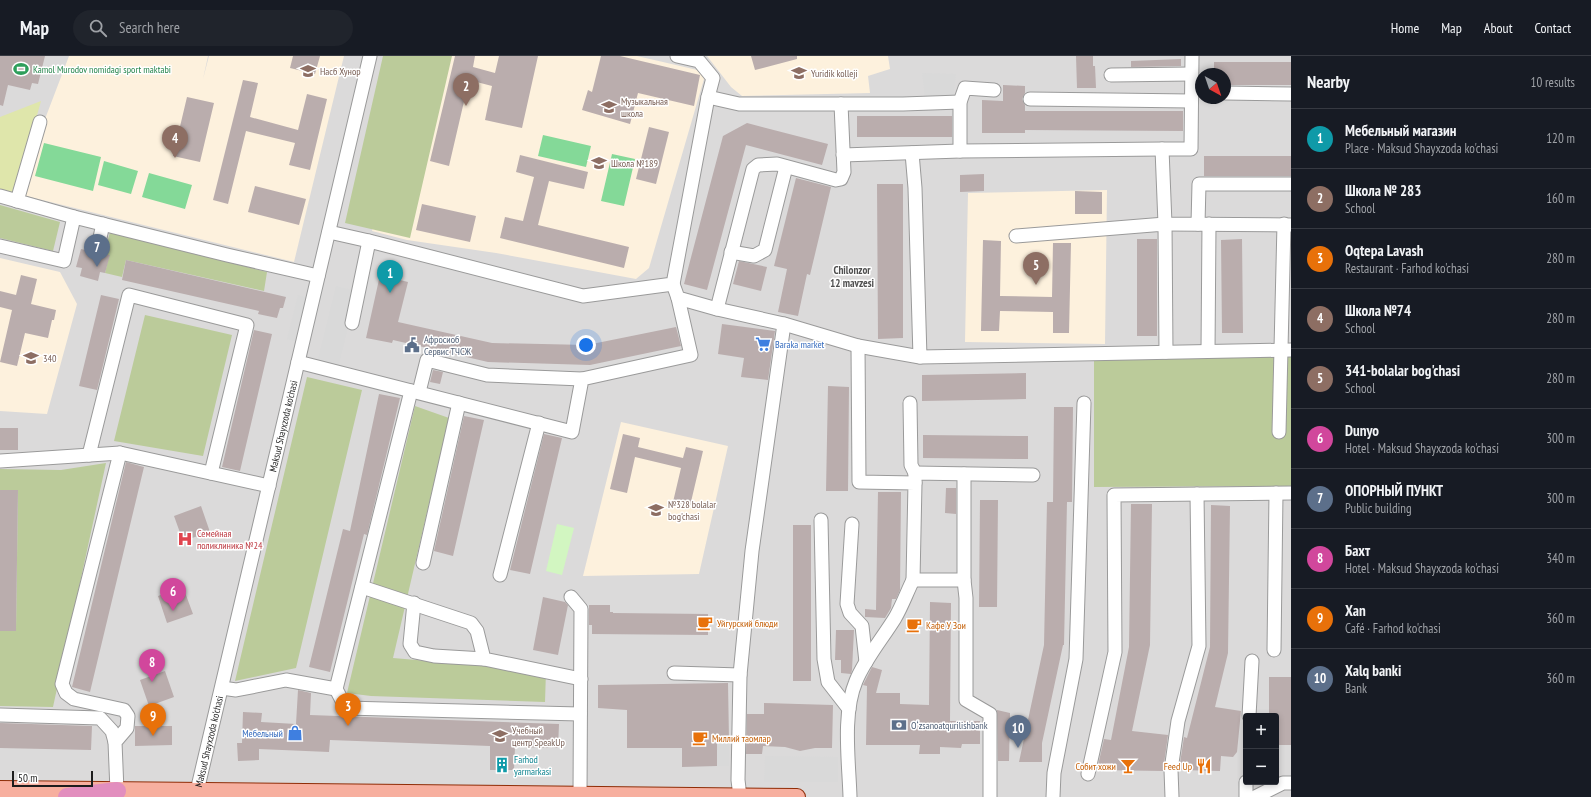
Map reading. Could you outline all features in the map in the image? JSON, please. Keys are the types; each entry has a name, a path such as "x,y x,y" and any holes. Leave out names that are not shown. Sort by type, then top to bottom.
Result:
{"highway":[{"path":"68,797 117,791"}],"main road":[{"path":"0,790 117,791 197,794 797,797"}],"street":[{"name":"Maksud Shayxzoda ko'chasi","path":"197,794 370,56"},
{"path":"580,714 346,708 336,689 415,392 427,360 487,375 582,379 690,355 678,298 673,284 708,97 713,78 699,61 677,56"},
{"path":"843,155 960,151 1191,149 1192,56"},
{"path":"1111,75 1191,74"},
{"path":"960,151 960,102 965,88 994,90"},
{"path":"1231,93 1291,94"},
{"path":"708,97 739,104 960,102"},
{"path":"1030,99 1191,101"},
{"path":"716,309 753,169 758,165 777,164 836,180 840,179 844,172 841,104"},
{"path":"17,201 40,122"},
{"path":"1162,149 1165,224 1166,352"},
{"path":"912,153 915,188 920,357"},
{"path":"731,252 754,256 765,250 786,167"},
{"path":"1208,351 1204,224 1199,184 1291,184"},
{"path":"0,196 74,217 318,276"},
{"path":"0,246 64,261 74,217"},
{"path":"97,251 103,224"},
{"path":"1016,236 1165,224 1287,224 1286,350 1278,432"},
{"path":"329,232 583,296 673,284"},
{"path":"352,323 369,241"},
{"path":"89,455 128,295 247,325 211,473"},
{"path":"678,298 716,309 784,324 858,346 920,357 1286,350"},
{"path":"740,796 738,780 740,675 752,551 784,324"},
{"path":"858,346 859,482 964,474 1033,475"},
{"path":"298,362 572,432 582,379"},
{"path":"422,563 459,403"},
{"path":"850,797 848,744 849,709 856,682 866,662 896,617 913,580 915,478 911,465 910,403"},
{"path":"1053,797 1054,773 1076,659 1084,403"},
{"path":"500,575 539,424"},
{"path":"0,461 120,453 269,486"},
{"path":"115,742 127,728 128,716 124,710 74,699 66,693 62,684 120,453"},
{"path":"964,474 966,700 990,714 990,797"},
{"path":"1274,650 1276,493"},
{"path":"1088,774 1114,652 1114,495 1291,493"},
{"path":"1172,797 1171,770 1178,721 1199,646 1198,494"},
{"path":"821,520 824,659 828,682 849,709"},
{"path":"852,524 847,604 850,613 862,626 866,662"},
{"path":"913,580 964,580"},
{"path":"362,587 471,623 477,631 484,659"},
{"path":"571,597 582,609 580,795"},
{"path":"414,603 410,644 414,652 434,656 484,659 581,678"},
{"path":"1249,713 1252,661"},
{"path":"674,673 740,675"},
{"path":"222,688 236,690 286,680 336,689"},
{"path":"0,715 100,718 112,731 115,742 117,791"},
{"path":"1255,797 1283,783 1291,783"},
{"path":"1246,785 1246,797"}],"shaded area":[{"name":"Chilonzor 12 mavzesi","path":"0,56 1291,56 1291,797 797,797 0,789"},
{"path":"69,56 208,56 203,79 209,56 344,56 294,262 22,195 37,140"},
{"path":"412,56 637,56 706,72 649,268 636,279 496,253 407,240 372,231"},
{"name":"Yuridik kolleji","path":"707,56 888,56 890,69 868,76 870,93 742,96 731,87"},
{"path":"922,73 956,74 953,100 925,98"},
{"path":"1107,190 1105,344 965,342 968,193"},
{"name":"340","path":"0,258 60,272 77,304 47,414 0,411"},
{"path":"336,286 357,291 338,368 317,363"},
{"path":"298,295 308,298 296,342 287,339"},
{"name":"№328 bolalar bog'chasi","path":"621,422 728,446 699,574 583,576"},
{"path":"717,740 729,740 729,766 717,766"},
{"path":"765,756 838,757 838,782 764,782"}],"green space":[{"path":"383,56 452,56 410,238 345,223"},
{"path":"41,101 15,194 0,191 0,117"},
{"path":"543,135 591,146 586,167 538,156"},
{"path":"44,143 101,157 93,191 35,176"},
{"path":"612,154 635,159 624,206 601,201"},
{"path":"104,161 138,171 131,194 98,185"},
{"path":"149,173 192,185 185,209 142,197"},
{"path":"0,205 60,222 53,251 0,238"},
{"path":"110,232 267,272 264,291 126,260 122,277 105,273 109,256 104,254"},
{"path":"145,315 232,335 203,456 114,441"},
{"path":"1291,356 1291,486 1094,487 1094,357"},
{"path":"307,377 362,390 296,668 235,681"},
{"path":"415,406 449,418 393,658 546,671 545,702 371,696 347,693"},
{"path":"106,463 53,707 0,706 0,631 16,631 18,490 0,490 0,469 61,470"},
{"path":"557,524 574,528 562,575 546,571"}],"building":[{"name":"Kamol Murodov nomidagi sport maktabi","path":"0,56 45,56 38,84 32,83 30,90 8,85 3,106 0,105"},
{"path":"293,56 320,56 315,74 290,68"},
{"path":"455,56 475,56 473,67 495,73 499,56 538,56 522,128 485,120 492,86 469,80 449,166 430,161"},
{"path":"601,56 620,56 700,75 694,106 638,93 630,124 582,110 588,90 592,92"},
{"path":"751,56 797,56 797,59 755,70"},
{"path":"1076,56 1093,56 1096,88 1077,88"},
{"path":"1181,59 1181,66 1131,67 1131,61"},
{"path":"1214,62 1291,62 1291,85 1231,85 1231,68 1214,68"},
{"path":"243,80 258,83 250,117 298,130 307,94 327,99 310,170 289,165 295,143 246,131 228,204 213,200"},
{"path":"1003,85 1025,86 1025,93 1022,99 1025,105 1025,111 1183,111 1183,131 1025,130 1025,133 982,133 982,100 1003,101"},
{"path":"187,97 214,103 200,162 173,156"},
{"path":"857,116 952,116 952,137 857,137"},
{"path":"747,123 828,144 822,165 746,145 707,290 684,284 723,136"},
{"path":"649,127 669,132 656,184 636,179"},
{"path":"520,155 588,172 584,189 549,181 538,225 629,247 624,268 500,238 505,217 523,221 534,177 516,172"},
{"path":"1204,156 1291,156 1291,176 1204,176"},
{"path":"984,174 984,191 960,192 960,175"},
{"path":"796,178 831,187 810,275 807,274 798,316 778,312 787,269 774,266"},
{"path":"877,184 903,184 903,338 878,339"},
{"path":"255,186 306,199 299,225 248,212"},
{"path":"1075,191 1102,192 1102,214 1075,214"},
{"path":"422,204 476,216 470,242 416,230"},
{"path":"1137,239 1157,239 1157,336 1137,336"},
{"path":"1242,239 1243,333 1222,333 1221,240"},
{"path":"983,240 1001,241 1000,296 1052,297 1053,243 1071,243 1069,333 1053,333 1053,312 1000,311 999,331 981,331"},
{"path":"81,249 89,251 91,257 95,259 100,258 104,254 110,255 105,273 100,272 98,281 80,276 82,268 76,267"},
{"path":"126,260 286,297 283,308 280,308 277,318 258,314 259,311 122,280"},
{"path":"739,261 767,267 761,291 733,284"},
{"path":"21,275 37,279 31,304 56,310 48,338 25,333 17,366 0,362 12,310 0,307 0,291 16,295"},
{"path":"380,275 408,282 398,322 492,343 587,345 676,327 681,346 590,365 488,362 393,340 392,343 366,338"},
{"path":"101,295 119,299 97,390 79,386"},
{"path":"722,324 775,331 768,380 741,377 744,358 718,354"},
{"path":"254,330 272,334 240,471 222,467"},
{"path":"433,370 443,372 440,384 430,382"},
{"path":"1026,373 1026,399 922,401 922,375"},
{"path":"828,386 849,387 848,491 826,491"},
{"path":"379,394 400,398 367,535 364,534 330,672 309,667 343,529 350,531"},
{"path":"1054,407 1073,407 1072,502 1067,502 1064,645 1042,743 1042,762 1019,762 1044,645 1047,502 1053,502"},
{"path":"464,416 484,420 453,556 434,551"},
{"path":"0,428 18,428 18,450 0,450"},
{"path":"544,434 562,438 530,574 510,570"},
{"path":"623,434 640,438 638,447 683,458 686,447 703,451 690,506 673,502 681,468 635,457 627,493 610,489"},
{"path":"923,435 1028,436 1028,459 923,458"},
{"path":"126,462 144,467 90,692 72,687"},
{"path":"946,488 956,488 956,514 945,513"},
{"path":"0,490 18,490 16,631 0,631"},
{"path":"878,492 901,492 900,590 896,599 892,599 891,608 885,618 865,617 865,609 876,610"},
{"path":"980,500 998,500 997,607 979,607"},
{"path":"1131,504 1152,504 1150,645 1132,731 1168,735 1163,771 1097,770 1104,739 1111,740 1129,647"},
{"path":"1211,505 1230,506 1228,653 1215,707 1241,711 1237,752 1233,757 1221,756 1220,771 1179,770 1184,737 1187,738 1210,647"},
{"path":"201,506 210,532 183,541 174,516"},
{"path":"793,525 811,525 811,681 793,681"},
{"path":"183,587 193,614 167,623 158,596"},
{"path":"543,597 565,602 568,605 558,655 533,650"},
{"path":"930,602 951,603 950,721 980,721 980,744 962,744 961,748 940,747 940,754 919,754 920,745 866,745 867,686 863,685 872,667 882,670 876,693 900,693 900,704 929,705"},
{"path":"589,605 610,605 610,612 613,613 708,614 708,635 592,634 592,625 589,625"},
{"path":"836,630 854,630 851,674 841,673 841,660 835,660"},
{"path":"165,671 174,697 149,706 140,680"},
{"path":"1269,677 1291,677 1291,745 1279,745 1279,713 1269,713"},
{"path":"728,683 729,740 717,740 717,766 682,767 682,748 627,748 627,710 598,708 598,685"},
{"path":"298,690 311,693 310,715 559,724 558,748 515,747 514,770 490,770 490,746 330,740 329,752 259,749 259,760 238,761 237,743 242,743 243,712 262,713 261,722 296,724"},
{"path":"764,703 833,705 832,748 815,748 800,751 785,747 763,746 762,754 746,754 747,714 764,714"},
{"path":"997,710 1010,713 1009,761 998,761"},
{"path":"0,723 92,726 91,750 0,748"},
{"path":"135,726 172,726 172,745 135,746"}],"place":[{"name":"Kamol Murodov nomidagi sport maktabi","path":"21,69"},
{"name":"Насб Хунор","path":"308,71"},
{"name":"Yuridik kolleji","path":"799,73"},
{"name":"Школа № 283","path":"466,106"},
{"name":"Музыкальная школа","path":"609,107"},
{"name":"Школа №74","path":"175,158"},
{"name":"Школа №189","path":"599,163"},
{"name":"ОПОРНЫЙ ПУНКТ","path":"97,267"},
{"name":"341-bolalar bog'chasi","path":"1036,285"},
{"name":"Мебельный магазин","path":"390,293"},
{"name":"Baraka market","path":"763,344"},
{"name":"Афросиоб Сервис ТЧСЖ","path":"412,345"},
{"name":"340","path":"31,358"},
{"name":"№328 bolalar bog'chasi","path":"656,510"},
{"name":"Семейная поликлиника №24","path":"185,539"},
{"name":"Dunyo","path":"173,611"},
{"name":"Уйгурский блюди","path":"705,623"},
{"name":"Кафе У Зои","path":"914,625"},
{"name":"Бахт","path":"152,682"},
{"name":"Oʻzsanoatqurilishbank","path":"899,725"},
{"name":"Oqtepa Lavash","path":"348,726"},
{"name":"Мебельный","path":"295,733"},
{"name":"Xan","path":"153,736"},
{"name":"Учебный центр SpeakUp","path":"500,736"},
{"name":"Миллий таомлар","path":"700,738"},
{"name":"Xalq banki","path":"1018,748"},
{"name":"Farhod yarmarkasi","path":"502,765"},
{"name":"Собит хожи","path":"1128,766"},
{"name":"Feed Up","path":"1204,766"}],"district":[{"name":"Chilonzor 12 mavzesi","path":"852,276"}]}
